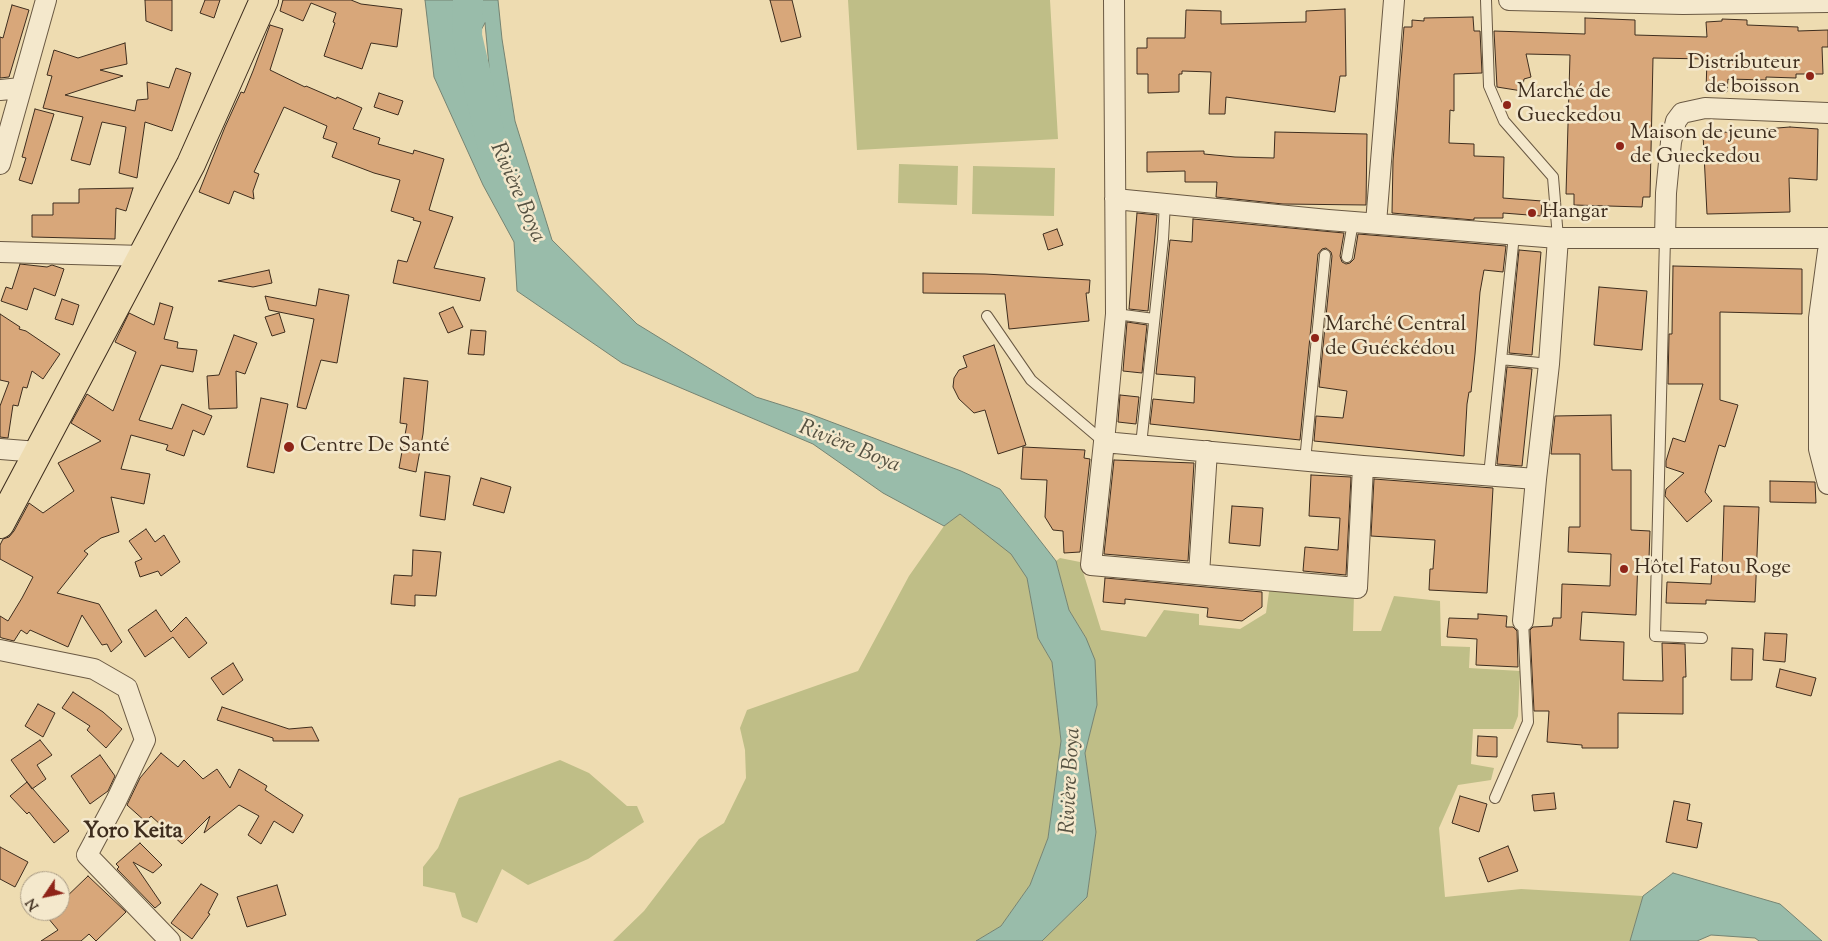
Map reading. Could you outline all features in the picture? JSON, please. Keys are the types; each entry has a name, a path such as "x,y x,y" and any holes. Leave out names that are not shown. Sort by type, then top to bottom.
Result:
{"highway":[{"path":"0,524 191,164 264,0"}],"street":[{"path":"0,164 46,0"},
{"path":"1114,0 1116,314 1090,565 1358,588 1363,466"},
{"path":"1376,223 1394,0"},
{"path":"1509,0 1828,2"},
{"path":"0,90 21,88"},
{"path":"1665,238 1666,193 1671,142 1676,121 1682,113 1705,108 1828,112"},
{"path":"1115,199 1353,222 1558,238 1828,238"},
{"path":"1523,621 1549,364 1558,238"},
{"path":"1828,251 1819,318 1819,449 1828,484"},
{"path":"0,252 143,256"},
{"path":"1104,442 1363,466 1536,479"},
{"path":"0,449 38,452"},
{"path":"1199,574 1207,452"},
{"path":"0,650 94,669 127,688 145,740 87,855 170,941"}],"lane":[{"path":"1486,0 1489,86 1504,121 1553,177 1558,238"},
{"path":"1141,445 1165,203"},
{"path":"1347,257 1353,222"},
{"path":"1489,474 1514,234"},
{"path":"1665,238 1655,636 1702,638"},
{"path":"1305,460 1325,255"},
{"path":"1116,314 1154,319"},
{"path":"987,316 1031,380 1104,442"},
{"path":"1501,359 1549,364"},
{"path":"1495,798 1528,722 1523,621"}],"shaded area":[{"path":"848,0 1050,0 1058,139 857,150"},
{"path":"899,164 958,166 957,205 898,203"},
{"path":"973,166 1055,168 1054,216 972,214"},
{"path":"960,514 1011,553 1027,578 1038,638 1052,662 1061,741 1048,838 1030,885 1001,926 976,941 613,941 644,911 699,839 724,823 746,778 745,750 740,728 747,710 858,671 909,576 944,526"},
{"path":"1060,558 1080,562 1101,630 1146,637 1164,610 1199,614 1199,625 1240,629 1266,613 1270,585 1354,594 1353,631 1381,631 1394,596 1440,601 1441,646 1470,647 1469,668 1520,671 1518,716 1513,729 1473,729 1471,764 1494,768 1491,780 1458,785 1439,828 1445,897 1521,889 1643,896 1630,941 1042,941 1087,897 1096,832 1085,753 1097,705 1086,638 1069,610 1056,561"},
{"path":"560,760 589,773 627,806 637,806 644,822 588,859 528,885 502,869 477,923 462,917 455,893 423,886 423,867 438,848 459,798"}],"water":[{"path":"425,0 498,0 515,121 552,240 637,324 756,397 810,414 961,471 1000,489 1056,561 1069,610 1086,638 1095,660 1097,705 1085,753 1096,832 1087,897 1042,941 976,941 1001,926 1030,885 1048,838 1061,741 1052,662 1038,638 1027,578 1011,554 960,514 944,526 883,493 813,444 622,363 517,291 514,242 483,185 434,77","holes":["485,23 494,120 491,126 487,124 463,71 467,55"]},
{"path":"1673,873 1780,904 1822,941 1759,941 1755,938 1711,935 1697,941 1630,941 1643,896"}],"building":[{"path":"145,0 172,0 172,31 146,21"},
{"path":"205,0 220,0 214,18 200,13"},
{"path":"283,0 351,0 361,4 402,9 397,47 371,43 362,69 324,56 335,23 333,22 336,13 311,3 303,21 280,11"},
{"path":"770,0 792,0 801,37 781,42"},
{"path":"12,5 29,10 9,77 0,78 0,37 3,38"},
{"path":"1345,9 1346,76 1340,76 1335,112 1226,97 1225,114 1209,114 1211,72 1182,71 1182,74 1179,74 1179,92 1148,93 1148,74 1137,74 1137,48 1147,48 1147,38 1185,38 1186,10 1221,11 1221,24 1306,22 1306,11"},
{"path":"1473,17 1474,31 1480,31 1482,73 1454,74 1454,111 1450,110 1449,143 1474,144 1474,156 1504,157 1503,198 1542,201 1541,216 1503,213 1503,218 1474,218 1474,220 1392,213 1393,161 1404,27 1412,27 1412,20 1424,21 1424,18"},
{"path":"1585,18 1635,20 1635,35 1707,37 1706,22 1722,21 1722,19 1747,20 1747,25 1798,27 1798,31 1828,30 1828,47 1822,47 1823,74 1796,74 1796,78 1766,77 1766,80 1728,79 1727,92 1706,91 1707,59 1653,58 1650,197 1643,197 1642,207 1574,205 1574,194 1566,194 1570,55 1526,54 1531,77 1524,79 1522,91 1497,87 1494,31 1585,34"},
{"path":"270,25 283,29 270,70 305,87 336,99 337,97 362,108 353,129 380,138 378,144 413,154 414,150 444,159 429,210 453,217 434,268 485,278 480,301 393,283 398,260 407,262 421,222 391,211 400,180 374,173 332,157 337,143 323,138 327,126 284,107 254,172 259,174 253,191 254,199 234,191 229,204 199,192 225,127 241,92 244,93"},
{"path":"125,43 127,64 100,70 123,76 65,95 135,111 137,100 148,99 147,82 169,88 176,68 191,73 172,131 145,122 137,178 119,173 126,127 102,122 90,165 71,160 83,117 43,108 52,76 47,75 54,50 78,58"},
{"path":"379,93 403,101 398,115 374,107"},
{"path":"35,109 54,114 32,184 19,180 26,158 22,157"},
{"path":"1790,127 1818,129 1817,180 1789,178 1790,212 1707,214 1703,134"},
{"path":"1275,132 1367,134 1366,205 1283,204 1216,197 1217,182 1185,182 1185,171 1147,172 1147,152 1204,151 1204,154 1274,158"},
{"path":"133,188 126,211 116,208 115,239 32,237 32,215 53,215 53,203 79,203 79,189"},
{"path":"1137,213 1157,215 1148,311 1129,309"},
{"path":"1193,219 1344,233 1340,256 1342,262 1346,264 1354,259 1358,234 1506,246 1503,272 1484,270 1480,292 1471,392 1469,392 1467,404 1464,456 1314,441 1316,416 1343,418 1347,391 1319,387 1332,256 1331,252 1326,248 1322,249 1318,254 1300,440 1150,424 1153,399 1194,403 1195,377 1156,374 1170,240 1192,242"},
{"path":"1057,229 1063,245 1048,250 1043,234"},
{"path":"1519,250 1541,252 1532,355 1509,353"},
{"path":"20,264 47,267 52,265 64,269 55,296 34,288 27,310 1,301 6,287 12,289"},
{"path":"1673,266 1802,269 1802,314 1720,312 1720,400 1738,405 1725,447 1719,445 1705,492 1712,501 1687,522 1665,496 1666,489 1684,473 1666,467 1666,461 1673,438 1685,442 1703,384 1668,384 1669,334 1672,334"},
{"path":"269,270 272,283 253,287 218,281"},
{"path":"923,273 985,274 1090,280 1089,293 1086,293 1089,321 1009,329 1005,294 923,293"},
{"path":"1599,287 1647,291 1642,350 1594,345"},
{"path":"319,289 349,295 337,363 321,360 306,409 297,407 314,319 269,310 265,296 316,306"},
{"path":"62,299 79,305 73,325 55,319"},
{"path":"160,303 173,307 164,339 178,342 177,348 197,350 193,372 161,365 139,420 172,429 182,404 212,416 204,435 193,430 184,456 166,450 168,445 131,435 121,469 150,474 144,504 111,497 119,532 101,538 84,551 88,554 57,593 99,604 122,642 111,652 107,644 102,645 82,615 68,647 30,630 27,634 21,630 14,641 2,638 0,637 0,616 8,621 33,577 0,559 0,545 3,539 9,537 14,531 29,503 43,513 74,491 58,463 101,441 71,423 87,394 113,411 136,352 115,342 129,313 154,325"},
{"path":"453,307 463,327 448,333 439,313"},
{"path":"279,313 285,332 272,336 265,317"},
{"path":"0,314 20,327 19,329 26,331 60,354 43,379 32,371 27,388 23,387 18,406 13,405 8,438 0,437 0,406 9,382 0,380"},
{"path":"1127,322 1147,325 1142,373 1123,371"},
{"path":"471,330 486,331 484,355 468,354"},
{"path":"234,335 257,343 245,374 236,371 237,408 209,409 207,376 219,375"},
{"path":"994,345 1026,445 998,454 985,410 974,413 959,399 953,387 954,378 959,370 967,367 963,356"},
{"path":"1507,367 1532,369 1522,466 1497,464"},
{"path":"404,378 428,381 423,434 416,472 399,468 407,424 400,423"},
{"path":"1120,395 1139,397 1136,424 1118,422"},
{"path":"261,398 288,404 274,473 247,467"},
{"path":"1611,415 1612,470 1631,470 1631,530 1650,531 1649,558 1638,558 1636,615 1582,612 1580,640 1624,642 1623,680 1663,681 1662,643 1685,644 1686,677 1683,677 1683,714 1618,713 1618,748 1582,748 1582,745 1547,742 1549,711 1534,711 1530,630 1533,627 1552,626 1553,618 1561,618 1562,584 1610,586 1611,554 1568,552 1569,527 1580,527 1580,454 1551,454 1555,416"},
{"path":"1023,447 1085,450 1084,458 1090,459 1080,552 1064,553 1063,531 1053,530 1045,517 1047,480 1021,479"},
{"path":"1114,460 1194,463 1188,561 1104,554"},
{"path":"425,472 450,476 445,520 420,516"},
{"path":"1311,475 1351,477 1346,575 1303,571 1305,547 1338,550 1340,518 1309,516"},
{"path":"481,478 511,487 504,513 473,505"},
{"path":"1374,479 1493,488 1487,593 1429,590 1430,569 1433,569 1435,540 1371,536"},
{"path":"1770,481 1815,482 1816,503 1770,502"},
{"path":"1232,506 1263,508 1260,546 1229,543"},
{"path":"1724,506 1759,507 1755,602 1706,600 1706,604 1666,603 1667,582 1711,584 1712,568 1722,569"},
{"path":"146,529 155,542 164,535 180,562 161,576 158,571 140,577 135,562 142,559 129,541"},
{"path":"413,550 441,552 436,596 415,595 415,606 391,604 394,575 412,576"},
{"path":"1105,578 1262,592 1262,607 1242,621 1207,617 1208,608 1125,599 1125,604 1103,602"},
{"path":"156,610 171,632 186,617 207,643 189,658 173,637 145,657 128,630"},
{"path":"1478,614 1507,616 1506,627 1513,627 1517,631 1518,667 1476,665 1477,639 1447,637 1449,618 1478,619"},
{"path":"1765,633 1787,634 1785,662 1763,660"},
{"path":"1732,648 1753,649 1752,680 1731,680"},
{"path":"233,663 243,680 223,695 211,678"},
{"path":"1780,669 1816,678 1811,696 1776,687"},
{"path":"73,692 103,712 122,729 106,748 87,730 90,726 62,708"},
{"path":"38,704 55,713 43,737 25,726"},
{"path":"222,707 289,729 312,727 319,741 273,741 273,738 217,720"},
{"path":"1478,736 1497,737 1497,757 1477,756"},
{"path":"40,740 52,755 37,765 46,779 32,789 11,760"},
{"path":"161,753 178,767 184,760 203,779 217,769 230,788 239,769 267,786 265,790 303,815 293,833 274,821 261,844 248,835 259,816 239,805 204,833 210,816 182,844 151,816 146,822 127,805 140,778"},
{"path":"100,755 115,776 108,791 90,804 71,776"},
{"path":"27,782 69,831 54,843 29,812 27,814 10,796"},
{"path":"1554,793 1556,809 1534,811 1532,795"},
{"path":"1460,796 1487,804 1479,832 1452,823"},
{"path":"1674,801 1690,804 1687,820 1702,823 1697,848 1666,842"},
{"path":"140,843 162,865 153,873 133,862 161,903 155,908 117,869 119,867 116,864"},
{"path":"1508,846 1518,871 1488,882 1479,858"},
{"path":"0,847 28,862 23,871 20,871 20,877 15,887 0,879"},
{"path":"88,876 126,912 96,941 89,934 81,941 41,941 58,930 50,921 70,921 70,893"},
{"path":"201,884 218,894 208,913 210,914 192,939 171,923"},
{"path":"277,885 286,915 247,927 237,897"}],"waterway":[{"name":"Rivière Boya","path":"468,0 467,36 492,144 500,162"}],"place":[{"name":"Distributeur de boisson","path":"1810,76"},
{"name":"Marché de Gueckedou","path":"1507,105"},
{"name":"Maison de jeune de Gueckedou","path":"1620,146"},
{"name":"Hangar","path":"1532,213"},
{"name":"Marché Central de Guéckédou","path":"1315,338"},
{"name":"Centre De Santé","path":"289,447"},
{"name":"Hôtel Fatou Roge","path":"1624,569"}],"district":[{"name":"Yoro Keita","path":"133,833"}]}
